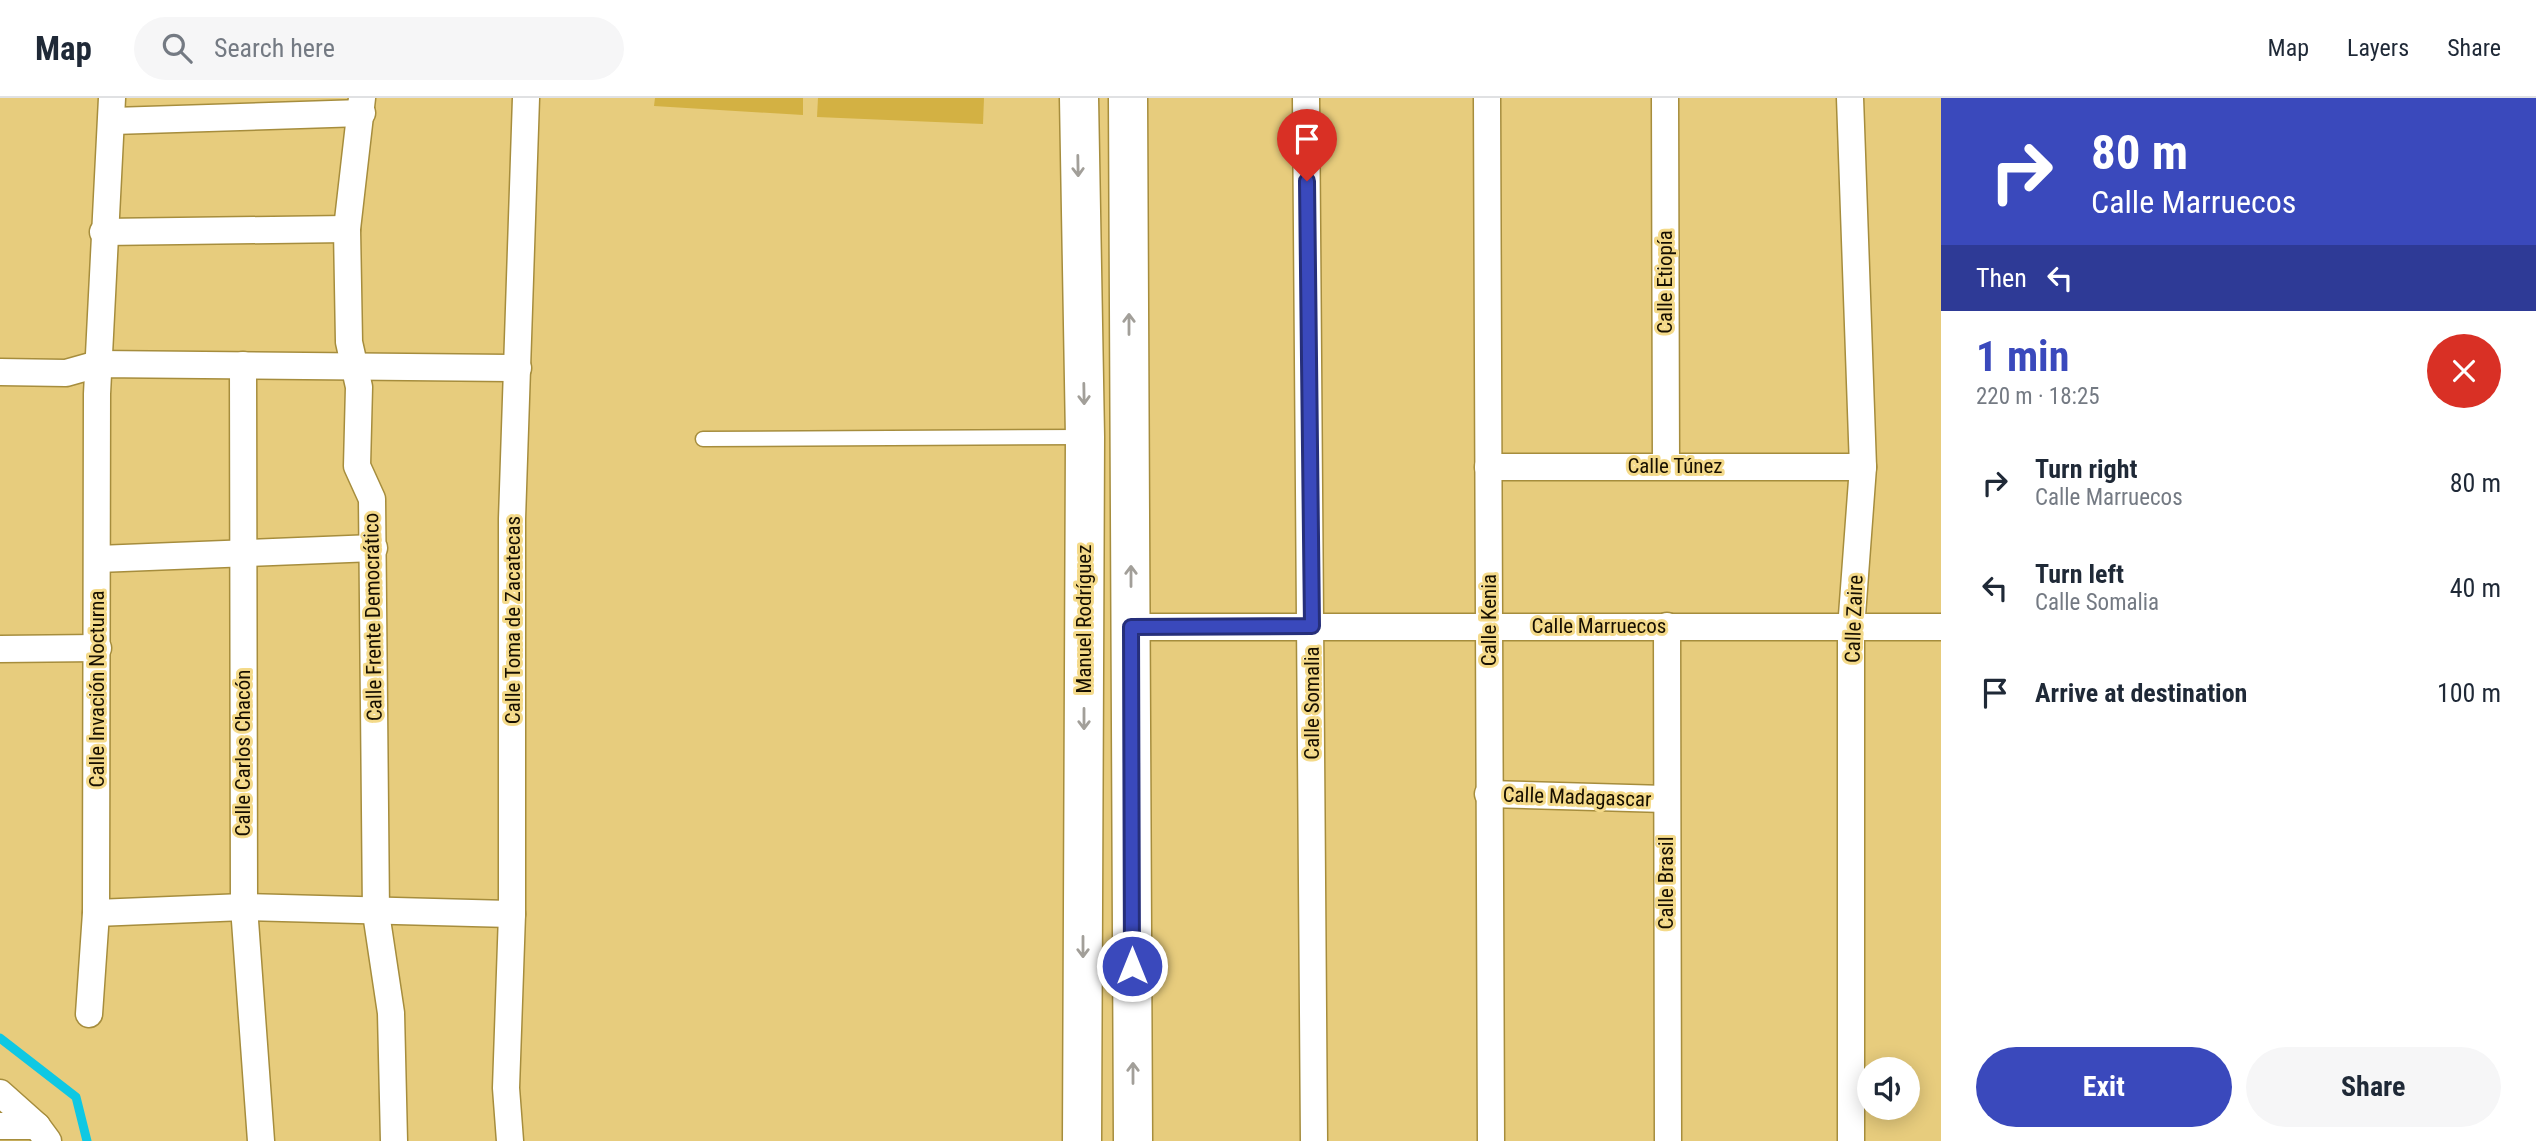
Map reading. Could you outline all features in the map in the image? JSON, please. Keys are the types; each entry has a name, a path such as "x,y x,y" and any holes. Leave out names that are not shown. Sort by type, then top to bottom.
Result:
{"street":[{"name":"Calle Toma de Zacatecas","path":"510,1141 506,1088 513,914 512,519 526,98"},
{"name":"Manuel Rodríguez","path":"1079,98 1085,437 1082,1141"},
{"path":"1128,98 1133,1141"},
{"name":"Calle Somalia","path":"1306,98 1314,1141"},
{"name":"Calle Kenia","path":"1487,98 1490,1141"},
{"name":"Calle Etiopía","path":"1665,98 1666,466"},
{"name":"Calle Zaire","path":"1850,98 1863,467 1851,629 1851,1141"},
{"path":"112,110 362,106"},
{"name":"Calle Frente Democrático","path":"362,106 346,229 349,342 352,367 359,387 357,466 372,499 376,913 391,1013 394,1141"},
{"name":"Calle Invación Nocturna","path":"89,1014 96,913 98,364 103,232 112,110"},
{"path":"103,232 346,229"},
{"path":"0,372 66,373 98,364 518,368"},
{"name":"Calle Carlos Chacón","path":"243,365 244,907 261,1141"},
{"name":"Calle Túnez","path":"1488,467 1863,467"},
{"path":"98,559 374,548"},
{"name":"Calle Marruecos","path":"1131,627 1490,625 1851,629 1941,626"},
{"name":"Calle Brasil","path":"1667,626 1665,799 1668,1141"},
{"path":"0,649 98,648"},
{"name":"Calle Madagascar","path":"1488,794 1665,799"},
{"path":"96,913 244,907 376,913 513,914"},
{"path":"0,1093 43,1133"},
{"path":"0,1125 43,1133"}],"lane":[{"path":"703,439 1085,437"}],"building":[{"path":"655,98 803,98 803,115 654,106"},
{"path":"818,98 984,98 983,124 817,117"}],"waterway":[{"path":"0,1038 76,1097 87,1141"}],"route":[{"path":"1132,966 1131,627 1312,626 1307,181"}]}
